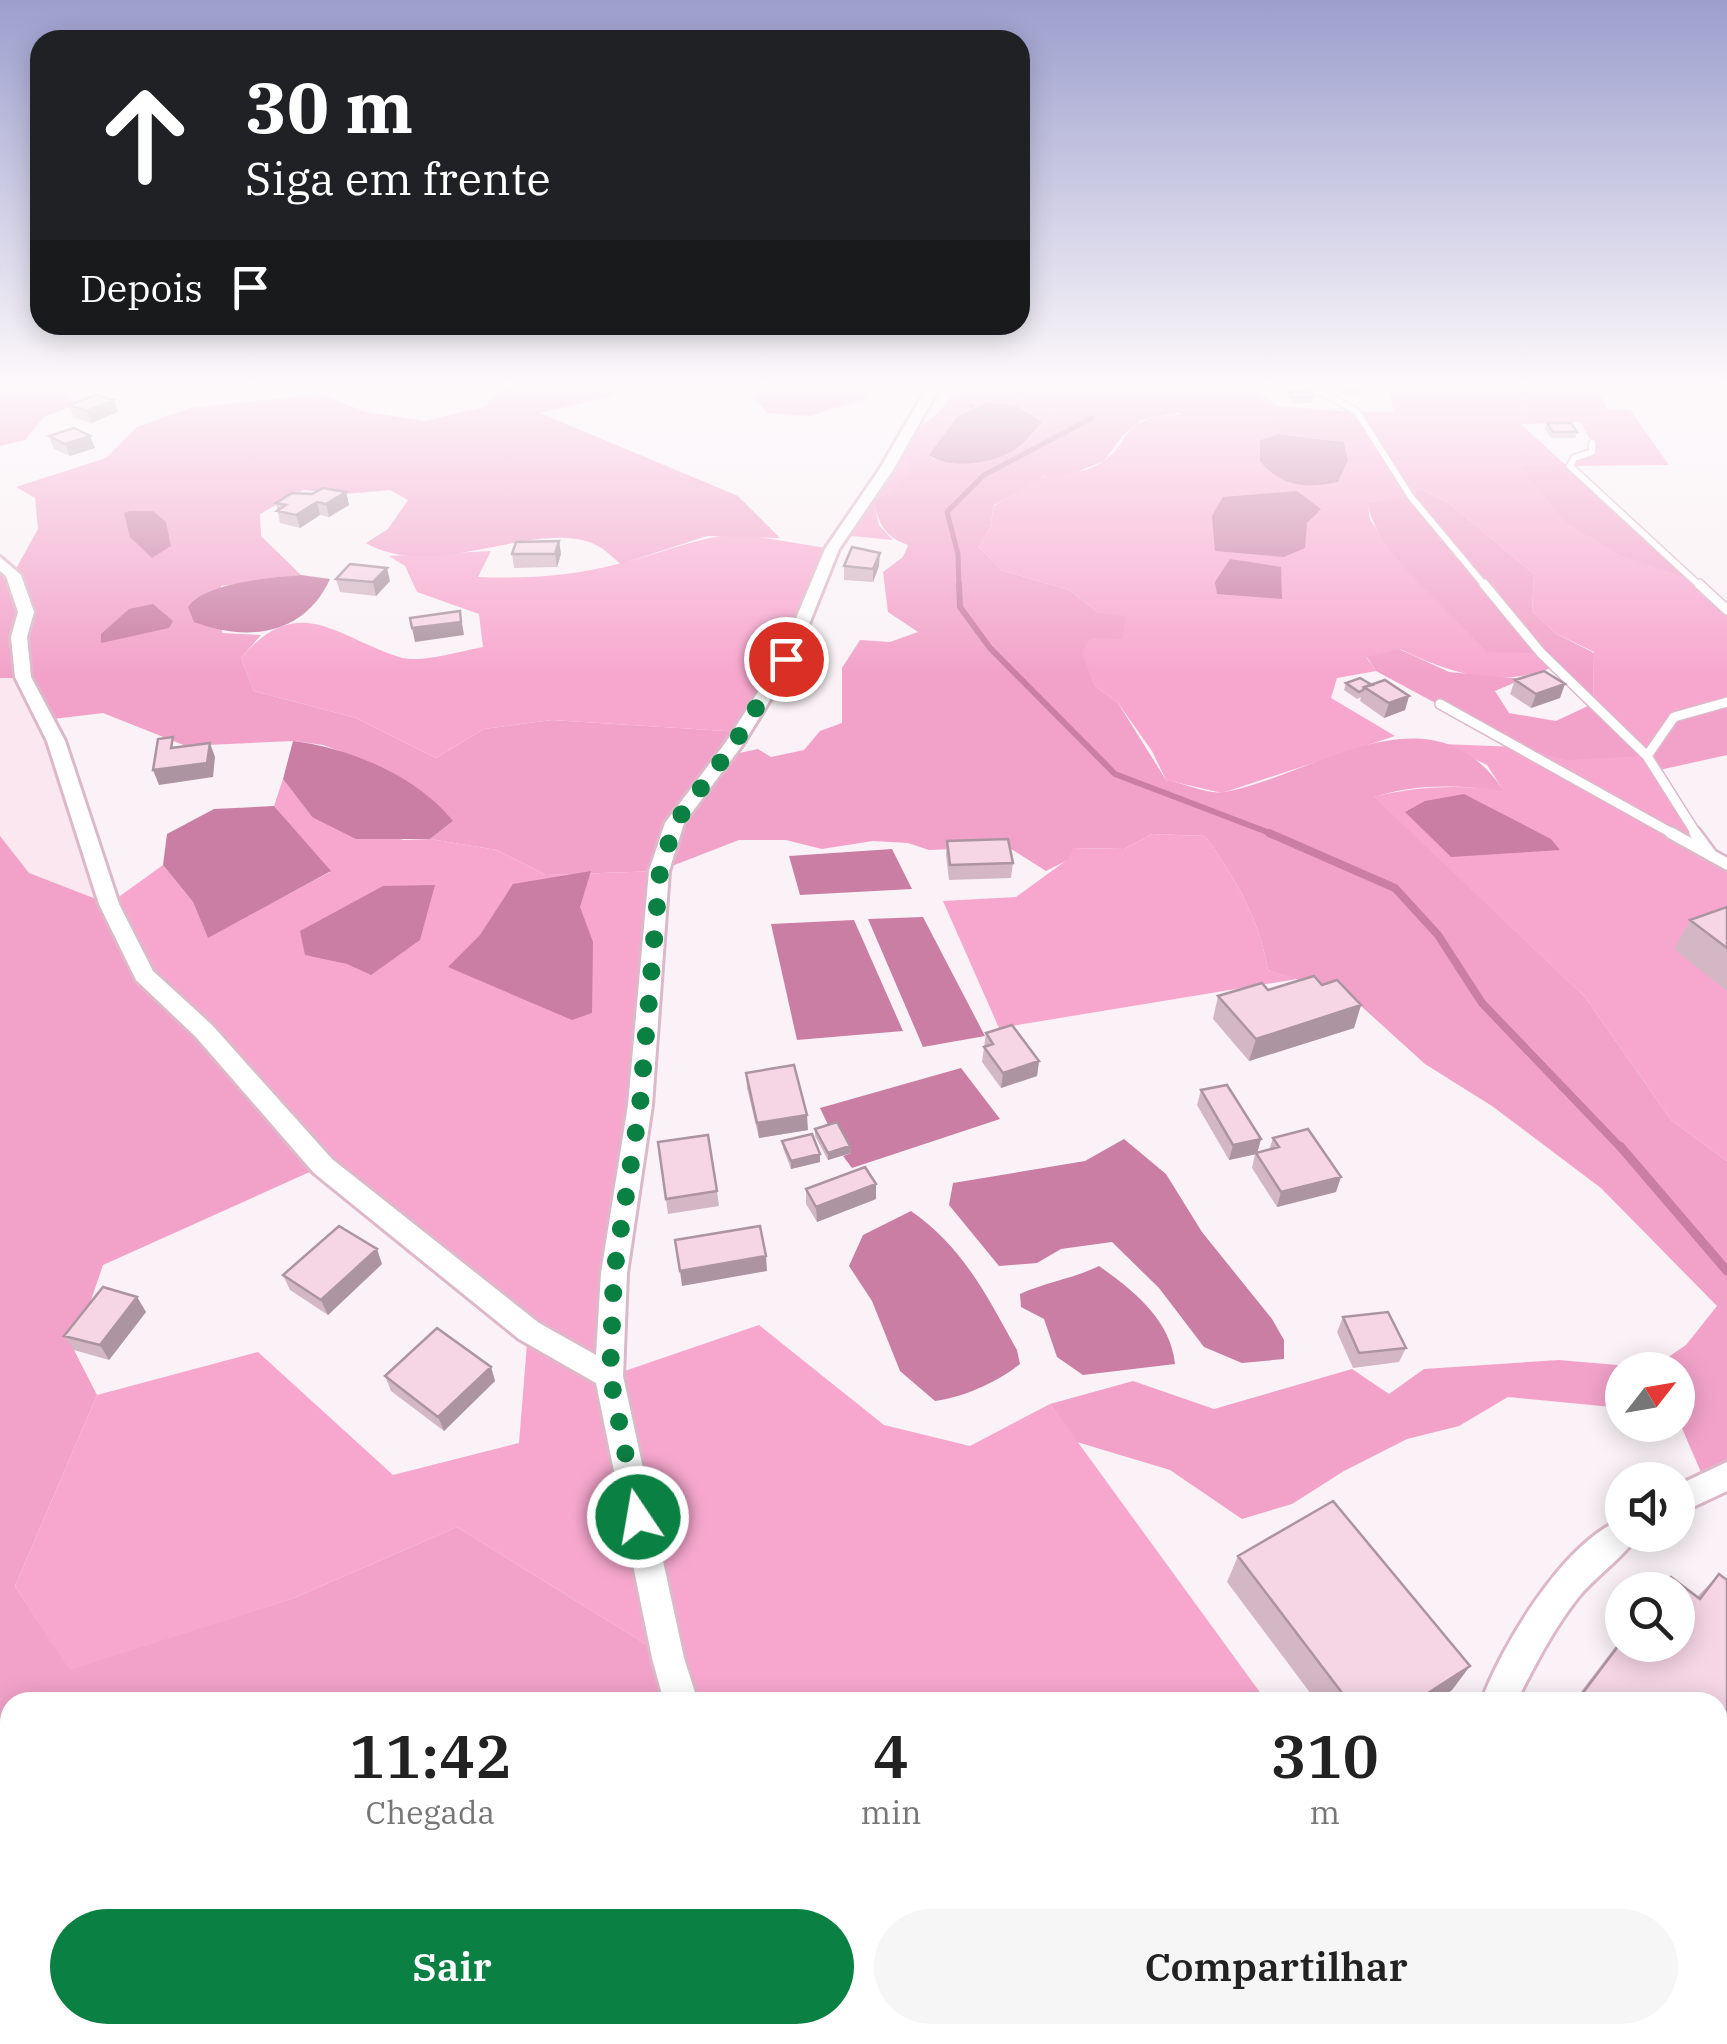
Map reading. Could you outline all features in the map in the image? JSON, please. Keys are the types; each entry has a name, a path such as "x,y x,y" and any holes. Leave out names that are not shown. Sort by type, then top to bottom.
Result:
{"street":[{"path":"678,1692 610,1376 614,1273 640,1105 660,871 675,823 734,744 786,659 832,549 877,483"},
{"path":"0,562 13,575 26,612 19,637 23,677 56,741 109,904 144,975 204,1031 323,1166 529,1331 610,1376"},
{"path":"1695,1492 1727,1476"},
{"path":"1504,1692 1556,1600 1605,1544"}],"lane":[{"path":"1401,483 1541,653 1647,756 1678,810 1712,856"},
{"path":"1589,483 1727,610"},
{"path":"1647,756 1674,717 1727,702"},
{"path":"1440,704 1727,864"}],"shaded area":[{"path":"27,483 708,483 738,496 780,538 707,536 621,564 599,547 572,539 545,538 422,556 393,553 366,543 388,529 408,500 390,490 345,494 303,490 260,514 261,536 301,575 221,586 222,633 261,635 241,658 254,691 356,718 436,758 484,729 552,720 741,732 725,756 758,749 771,757 804,750 820,731 842,723 842,668 860,640 890,642 918,632 888,612 883,572 903,557 908,545 884,529 873,501 899,483 1031,483 994,505 990,528 979,547 1001,570 1069,590 1099,613 1125,616 1123,639 1091,638 1082,652 1095,686 1118,703 1166,780 1225,792 1372,744 1408,739 1443,743 1475,759 1504,791 1438,786 1374,797 1585,997 1671,1120 1727,1161 1727,1490 1706,1484 1688,1442 1695,1442 1695,1352 1676,1352 1686,1345 1717,1306 1601,1188 1492,1106 1425,1064 1350,996 1268,970 1245,900 1205,836 1152,834 1124,849 1073,848 1068,860 1046,871 1008,847 929,850 908,843 873,841 822,849 786,840 739,840 659,871 546,875 497,850 430,839 453,821 367,761 323,745 293,741 186,746 103,713 45,720 23,678 0,678 0,562 13,574 38,529 35,498 16,487"},
{"path":"874,483 900,483 894,491 873,501 879,525 893,540 841,535"},
{"path":"1029,483 1546,483 1700,582 1727,610 1727,702 1647,756 1678,810 1727,864 1727,1161 1671,1120 1585,997 1373,797 1438,788 1503,790 1487,765 1443,744 1517,747 1593,704 1594,652 1555,633 1532,611 1534,574 1450,504 1420,489 1411,497 1368,504 1370,520 1407,569 1441,601 1541,653 1554,667 1534,674 1495,678 1457,671 1400,649 1367,658 1376,671 1337,678 1331,698 1395,736 1222,793 1166,780 1152,751 1118,703 1095,686 1081,651 1099,613 1069,590 1001,570 979,547 990,528 994,506"},
{"path":"1534,483 1589,483 1700,582 1620,555 1565,522"},
{"path":"1420,489 1450,504 1534,574 1532,611 1555,633 1594,653 1593,704 1646,755 1674,717 1727,702 1727,755 1655,771 1646,756 1566,760 1517,747 1376,671 1367,657 1399,649 1449,672 1523,679 1495,691 1509,713 1556,721 1592,704 1541,653 1487,652 1399,561 1373,521 1368,503 1410,497"},
{"path":"1297,491 1321,509 1307,523 1305,548 1284,557 1215,551 1212,516 1223,497"},
{"path":"153,511 166,522 171,546 152,558 130,537 124,513"},
{"path":"740,534 832,549 787,659 741,732 552,720 484,729 436,758 356,718 254,691 241,658 262,638 281,627 299,623 336,630 408,659 483,647 479,614 417,592 405,566 389,556 491,551 478,577 531,577 601,568 693,542"},
{"path":"1230,559 1281,567 1282,599 1217,594 1215,582"},
{"path":"301,575 330,579 305,613 272,629 234,632 214,628 194,622 188,607 223,587"},
{"path":"153,604 173,621 169,628 101,643 101,634 129,609"},
{"path":"23,677 109,904 29,873 0,836 0,678"},
{"path":"293,741 337,750 381,767 421,790 453,821 430,839 356,839 312,817 283,779"},
{"path":"283,779 312,817 404,840 430,839 497,850 546,875 659,871 610,1376 759,1325 884,1425 970,1446 1050,1404 1260,1692 678,1692 668,1658 457,1527 294,1598 70,1671 15,1586 97,1395 258,1352 393,1475 519,1443 528,1331 323,1166 144,975 109,904 163,865 193,902 208,937 330,872 274,806"},
{"path":"1464,794 1551,839 1560,850 1451,857 1405,812 1425,801"},
{"path":"274,806 331,871 208,938 193,902 163,865 167,834 214,809"},
{"path":"1152,834 1205,836 1245,900 1268,970 1297,979 999,1028 943,901 1016,897 1067,860 1072,848 1124,849"},
{"path":"0,836 29,873 109,904 144,975 323,1166 103,1265 74,1350 97,1395 15,1586 70,1670 294,1598 457,1527 668,1658 678,1692 0,1692"},
{"path":"892,849 912,889 800,895 789,856"},
{"path":"591,871 580,907 593,942 592,1013 572,1020 448,967 480,935 513,884"},
{"path":"435,885 420,940 371,975 347,964 305,955 300,931 383,886"},
{"path":"923,917 985,1036 923,1047 868,919"},
{"path":"854,920 903,1031 797,1040 771,924"},
{"path":"961,1068 1000,1119 852,1168 843,1156 851,1153 838,1129 831,1131 820,1108"},
{"path":"1124,1139 1166,1174 1202,1232 1272,1319 1284,1340 1284,1359 1242,1363 1204,1347 1159,1288 1112,1242 1061,1249 1037,1263 999,1266 949,1205 953,1183 1085,1161"},
{"path":"911,1211 945,1240 972,1274 1017,1350 1020,1364 979,1388 935,1401 900,1371 872,1301 849,1266 863,1235"},
{"path":"1099,1266 1125,1285 1158,1320 1175,1364 1083,1375 1057,1357 1044,1319 1021,1307 1020,1294"},
{"path":"1559,1360 1605,1364 1605,1406 1508,1397 1459,1426 1407,1439 1344,1471 1292,1504 1242,1519 1170,1470 1077,1442 1050,1404 1133,1381 1214,1409 1352,1369 1389,1394 1424,1369"}],"building":[{"path":"323,488 346,492 326,504 317,502 296,515 277,511 286,505 276,503 292,493 312,494"},
{"path":"559,541 555,554 512,554 516,542"},
{"path":"852,547 880,553 873,569 844,566"},
{"path":"350,564 387,568 373,582 336,579"},
{"path":"460,611 461,622 412,628 410,618"},
{"path":"1544,671 1565,684 1536,694 1515,680"},
{"path":"1360,678 1372,685 1359,692 1346,683"},
{"path":"1385,680 1409,696 1389,703 1364,687"},
{"path":"173,737 171,748 210,743 207,763 153,770 158,739"},
{"path":"1008,839 1013,863 950,865 947,841"},
{"path":"1727,907 1727,948 1690,920"},
{"path":"1314,976 1322,985 1337,980 1361,1005 1256,1039 1218,996 1262,983 1268,990"},
{"path":"1012,1025 1039,1061 1003,1073 984,1047 993,1044 986,1033"},
{"path":"794,1065 807,1115 757,1123 746,1073"},
{"path":"1227,1085 1261,1139 1233,1145 1201,1090"},
{"path":"837,1122 850,1146 828,1153 815,1129"},
{"path":"1308,1129 1341,1177 1281,1192 1256,1153 1279,1147 1273,1138"},
{"path":"812,1134 820,1154 791,1161 782,1141"},
{"path":"708,1135 717,1191 666,1199 658,1142"},
{"path":"865,1167 876,1184 816,1207 806,1189"},
{"path":"339,1226 377,1249 321,1300 283,1275"},
{"path":"760,1226 766,1256 680,1271 675,1240"},
{"path":"103,1287 137,1297 100,1345 64,1336"},
{"path":"1388,1312 1406,1348 1359,1353 1343,1317"},
{"path":"437,1328 491,1367 438,1417 385,1376"},
{"path":"1333,1501 1470,1666 1430,1692 1341,1692 1238,1556"},
{"path":"1719,1574 1727,1580 1727,1692 1584,1692 1606,1662 1695,1662 1695,1595 1700,1599"}],"waterway":[{"path":"959,587 958,554 947,512 976,483"},
{"path":"959,584 960,607 990,648 1115,774 1275,835"},
{"path":"1269,833 1395,888 1438,935 1482,1003 1622,1149"},
{"path":"1620,1146 1727,1271"}],"route":[{"path":"638,1517 610,1376 614,1273 640,1105 660,871 675,823 734,744 786,659"}]}
